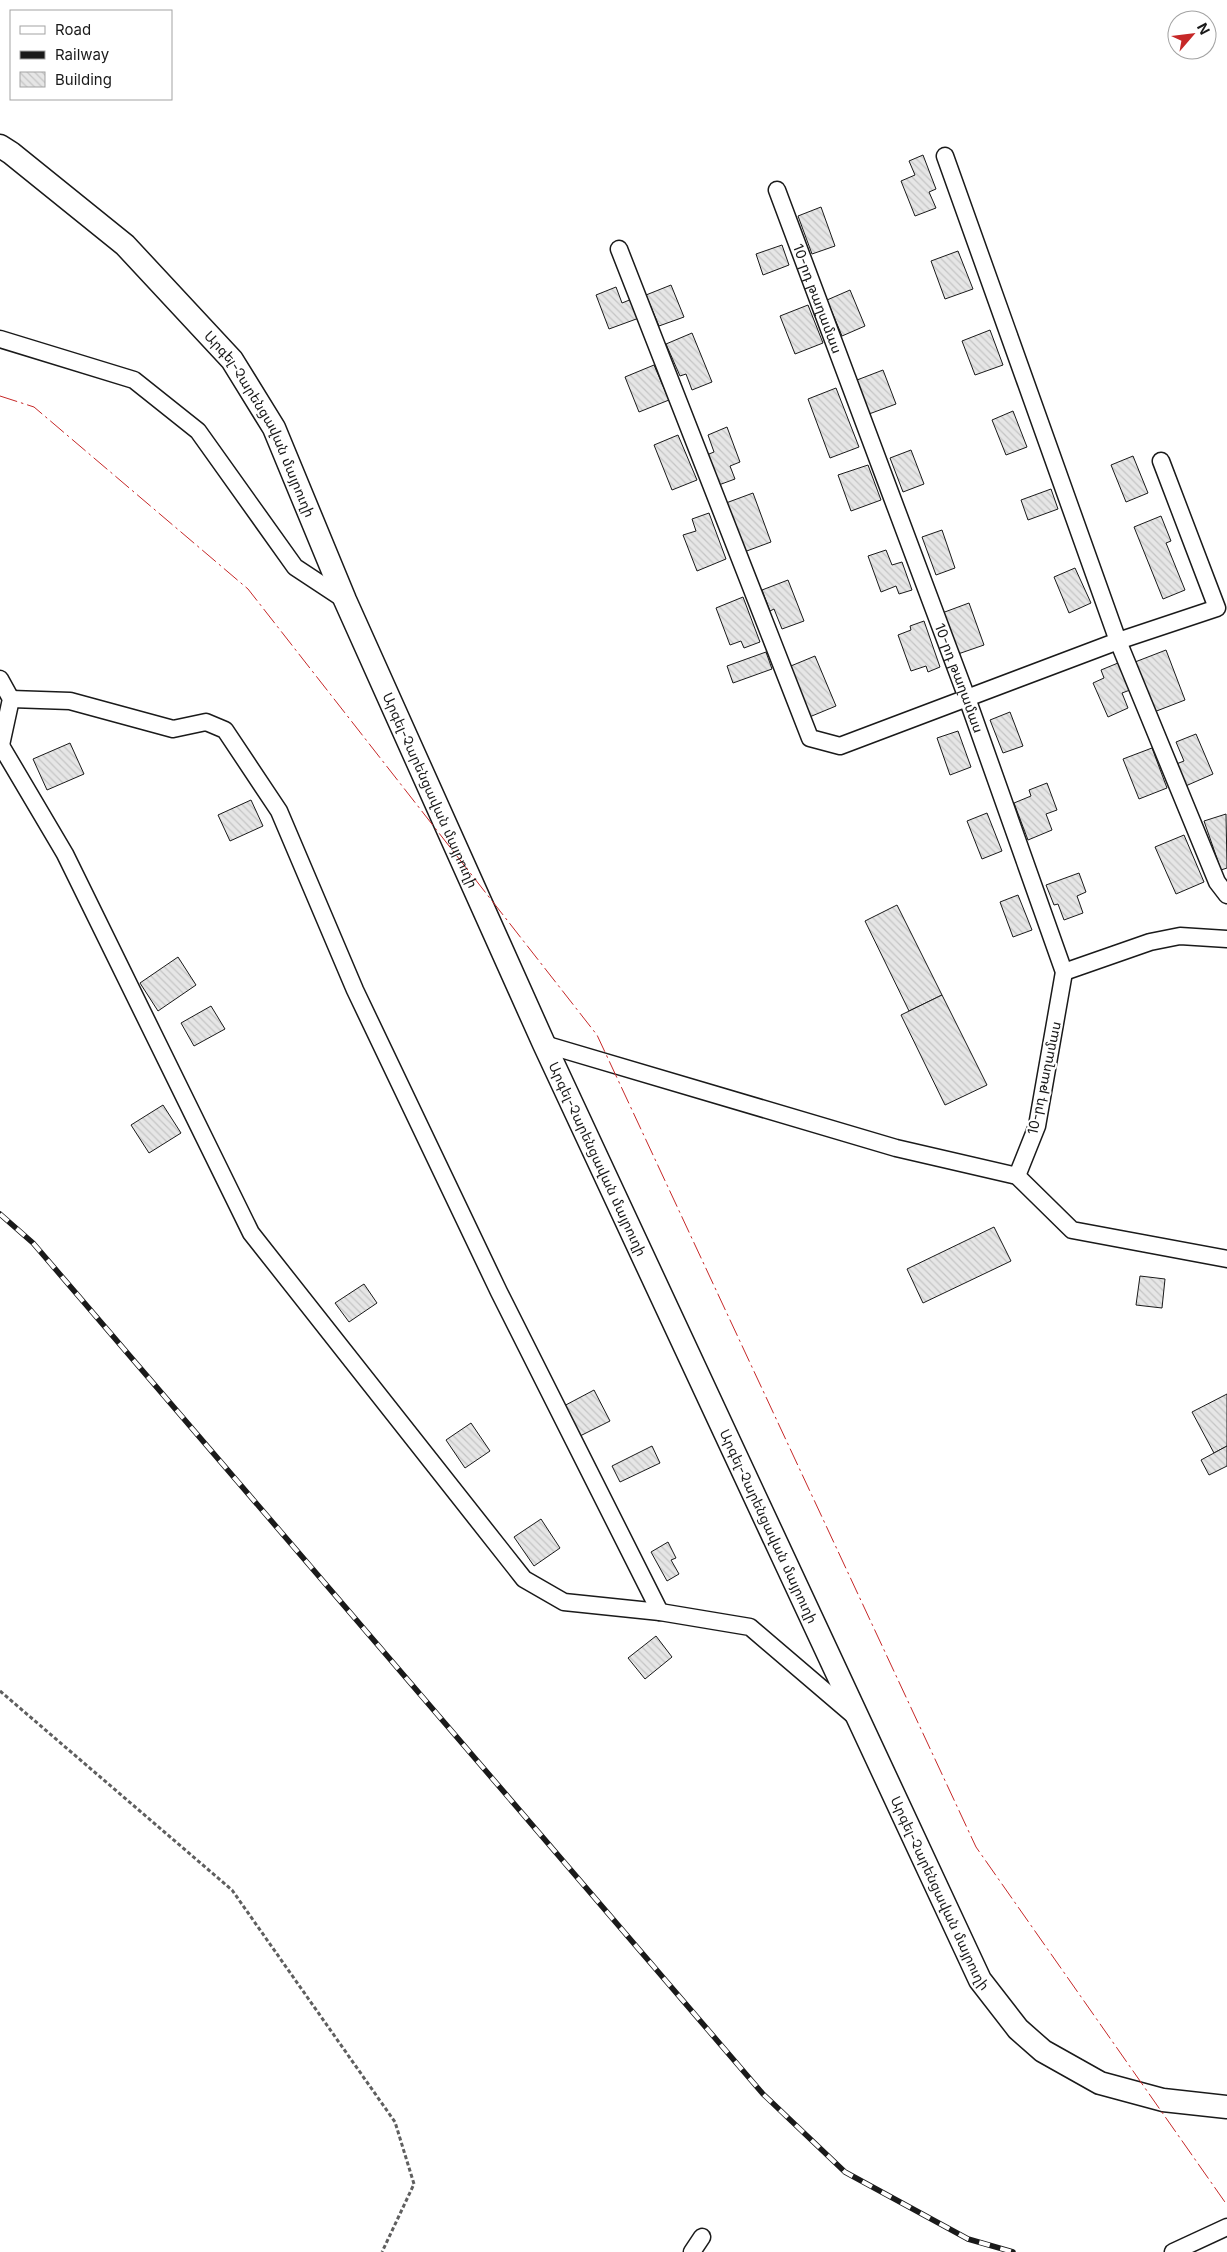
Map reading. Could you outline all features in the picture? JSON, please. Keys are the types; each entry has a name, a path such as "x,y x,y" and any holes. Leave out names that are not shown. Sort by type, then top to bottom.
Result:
{"main road":[{"name":"Արգել-Չարենցավան մայրուղի","path":"0,146 125,245 232,360 274,428 345,600 544,1044 980,1980 1018,2029 1043,2051 1100,2083 1162,2100 1227,2107"}],"street":[{"path":"945,156 1118,641 1217,882 1227,895"},
{"name":"10-րդ թաղամաս","path":"777,190 967,698 1064,972 1037,1126 1017,1176"},
{"path":"619,248 810,738 840,746 1118,641 1217,608 1162,461"},
{"path":"0,339 134,380 198,431 295,567 345,600"},
{"path":"0,679 11,699 0,745 65,854 251,1233 524,1579 564,1602 660,1612 750,1627 857,1718"},
{"path":"11,699 70,701 174,729 206,722 225,730 279,811 376,1035 499,1292 660,1612"},
{"path":"1064,972 1150,942 1180,936 1227,939"},
{"path":"544,1044 896,1148 1017,1176 1072,1230 1227,1260"},
{"path":"1173,2252 1227,2227"},
{"path":"692,2252 702,2237"}],"path":[{"path":"0,1691 232,1890 396,2122 414,2184 382,2252"}],"building":[{"path":"923,155 936,189 929,192 936,208 915,216 901,181 915,175 909,161"},
{"path":"821,207 835,246 812,254 798,216"},
{"path":"782,245 789,265 763,275 756,254"},
{"path":"958,251 973,289 945,299 931,261"},
{"path":"671,285 684,317 659,326 646,295"},
{"path":"616,287 622,303 632,299 639,318 609,329 596,295"},
{"path":"850,290 865,326 842,336 827,300"},
{"path":"808,305 823,343 795,354 780,316"},
{"path":"990,330 1003,365 975,375 962,341"},
{"path":"692,333 712,382 692,390 686,374 680,376 666,344"},
{"path":"654,365 669,400 639,412 625,377"},
{"path":"883,370 896,404 869,414 857,380"},
{"path":"836,388 859,447 830,458 808,399"},
{"path":"1013,411 1027,447 1006,455 992,420"},
{"path":"727,427 740,462 730,466 735,479 716,486 704,456 714,452 708,435"},
{"path":"678,435 697,480 672,490 654,445"},
{"path":"911,450 924,484 903,492 890,458"},
{"path":"1133,456 1148,493 1126,502 1111,465"},
{"path":"868,465 881,500 851,511 838,475"},
{"path":"1051,489 1058,509 1028,520 1021,500"},
{"path":"753,493 771,542 744,552 726,503"},
{"path":"709,513 726,559 697,571 683,535 696,531 692,519"},
{"path":"1161,516 1171,541 1166,543 1185,590 1163,599 1134,527"},
{"path":"942,530 955,568 936,575 922,537"},
{"path":"886,550 892,565 902,562 912,590 899,594 896,586 881,592 868,556"},
{"path":"1075,568 1091,603 1069,613 1054,577"},
{"path":"788,580 804,621 782,629 774,609 770,611 762,590"},
{"path":"743,597 760,642 744,648 741,641 730,645 716,608"},
{"path":"969,603 984,645 958,654 942,613"},
{"path":"924,621 940,667 928,672 926,666 911,671 898,635 911,630 910,626"},
{"path":"1166,650 1185,700 1154,712 1135,662"},
{"path":"766,652 772,669 733,683 727,666"},
{"path":"815,656 836,706 807,718 786,668"},
{"path":"1118,663 1130,690 1122,693 1128,708 1108,717 1093,683 1104,678 1101,670"},
{"path":"1010,712 1023,746 1003,753 990,720"},
{"path":"958,731 971,767 950,775 937,738"},
{"path":"1196,734 1213,774 1181,788 1171,766 1184,761 1176,742"},
{"path":"70,743 84,774 47,790 33,759"},
{"path":"1152,748 1167,788 1139,799 1123,759"},
{"path":"1047,783 1057,810 1046,814 1052,830 1028,840 1014,803 1031,796 1029,790"},
{"path":"251,800 263,826 230,841 218,815"},
{"path":"987,813 1002,851 982,859 967,821"},
{"path":"1226,814 1227,868 1221,870 1204,821"},
{"path":"1184,835 1204,882 1176,894 1155,847"},
{"path":"1079,873 1086,892 1077,896 1083,913 1064,920 1058,904 1054,905 1046,885"},
{"path":"1018,895 1032,930 1013,937 1000,902"},
{"path":"897,905 942,995 909,1011 865,921"},
{"path":"178,957 196,985 158,1011 140,983"},
{"path":"942,995 987,1085 945,1105 901,1015"},
{"path":"211,1006 225,1029 194,1046 181,1023"},
{"path":"163,1105 181,1133 149,1153 131,1125"},
{"path":"994,1227 1011,1261 923,1303 907,1269"},
{"path":"1140,1276 1165,1279 1162,1308 1136,1305"},
{"path":"364,1284 377,1303 349,1322 335,1303"},
{"path":"594,1390 610,1421 578,1437 562,1407"},
{"path":"1227,1394 1227,1446 1214,1453 1192,1412"},
{"path":"471,1423 490,1451 465,1468 446,1440"},
{"path":"652,1446 660,1463 620,1482 612,1466"},
{"path":"1227,1446 1227,1466 1209,1475 1201,1460"},
{"path":"541,1519 560,1548 534,1566 514,1537"},
{"path":"668,1542 676,1558 671,1560 679,1574 667,1581 651,1552"},
{"path":"656,1636 672,1657 645,1679 628,1658"}],"railway":[{"path":"0,1214 33,1243 763,2094 845,2172 968,2239 1013,2252"}],"power":[{"path":"0,396 34,407 248,589 597,1035 976,1847 1227,2205"}]}
